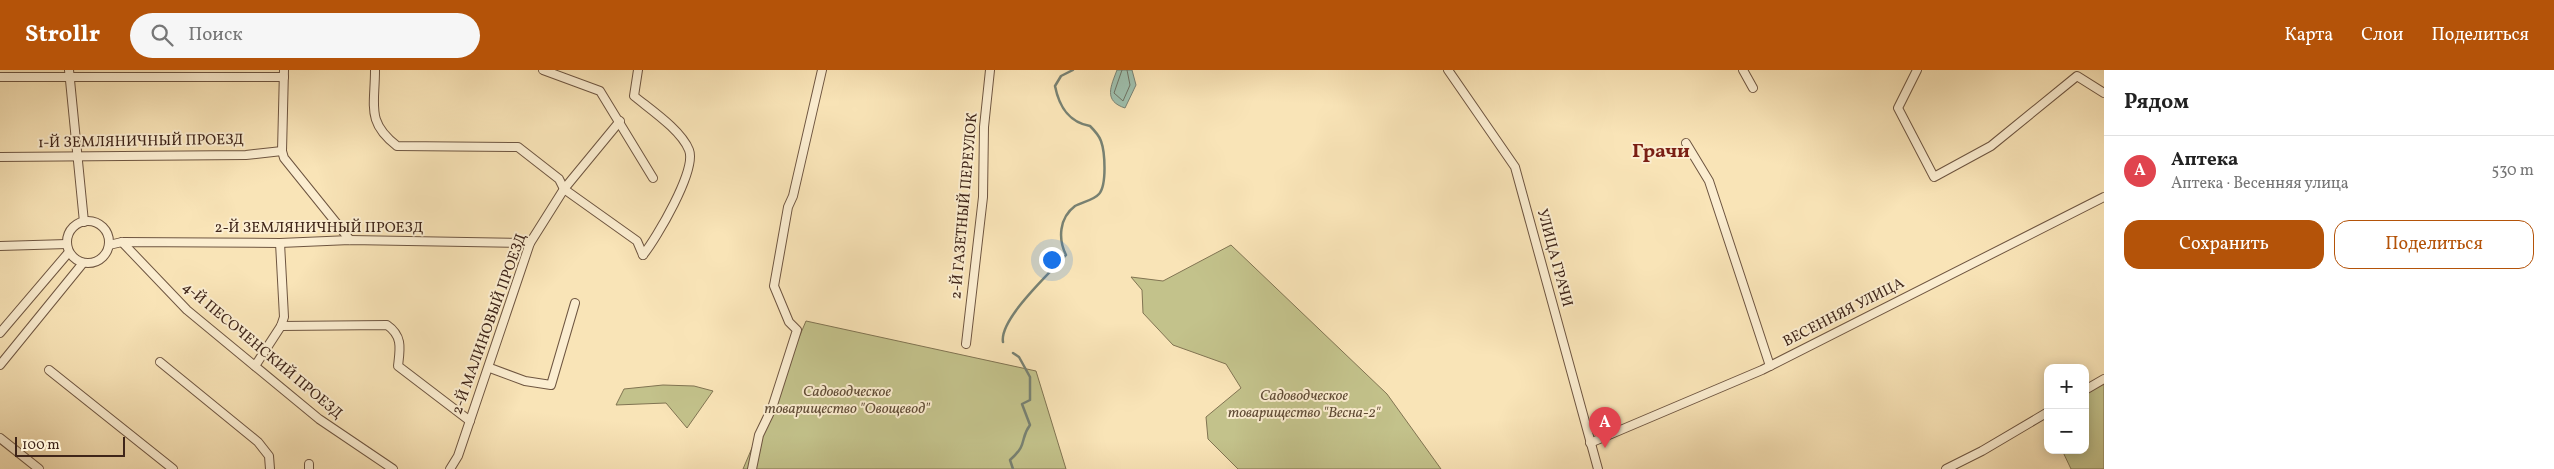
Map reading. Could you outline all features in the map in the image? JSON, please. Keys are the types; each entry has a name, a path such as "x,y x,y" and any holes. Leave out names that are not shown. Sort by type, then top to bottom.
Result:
{"street":[{"path":"375,70 375,120 382,134 397,146 518,147 559,179 564,189 637,241 643,255 655,239 672,208 690,162 690,151 672,128 634,96 638,70"},
{"path":"543,70 600,91 653,178"},
{"path":"752,469 759,435 772,408 797,330 788,322 774,286 788,206 793,196 822,70"},
{"name":"2-Й ГАЗЕТНЫЙ ПЕРЕУЛОК","path":"966,344 982,205 984,128 990,70"},
{"name":"УЛИЦА ГРАЧИ","path":"1448,70 1515,167 1598,469"},
{"path":"1743,70 1753,88"},
{"path":"1917,70 1898,108 1934,177 1991,146 2077,76 2104,93"},
{"path":"69,74 84,222"},
{"path":"0,77 69,74 284,74 282,151 284,158 350,240"},
{"name":"2-Й МАЛИНОВЫЙ ПРОЕЗД","path":"450,469 458,456 490,368 530,243 564,189 620,122"},
{"path":"1686,143 1709,181 1770,366"},
{"name":"1-Й ЗЕМЛЯНИЧНЫЙ ПРОЕЗД","path":"0,157 246,154 282,151"},
{"name":"ВЕСЕННЯЯ УЛИЦА","path":"1590,443 1770,366 2104,196"},
{"path":"0,333 68,248 70,232 73,227 84,222 91,222 103,227 107,232 109,245 107,252 97,261 83,263 0,365"},
{"name":"2-Й ЗЕМЛЯНИЧНЫЙ ПРОЕЗД","path":"109,245 122,242 350,240 530,243"},
{"name":"4-Й ПЕСОЧЕНСКИЙ ПРОЕЗД","path":"122,242 188,310 319,419 393,469"},
{"path":"255,366 281,326 285,311 280,242"},
{"path":"0,246 68,248 83,263"},
{"path":"490,368 525,381 551,385 574,303"},
{"path":"281,326 387,326 394,330 401,343 398,366 470,421"},
{"path":"160,362 258,442 269,456 270,469"},
{"path":"49,370 173,469"},
{"path":"2089,388 2104,379"},
{"path":"1946,469 1982,451 2044,414"},
{"path":"0,438 39,469"}],"green space":[{"name":"Садоводческое товарищество \"Весна-2\"","path":"1231,245 1387,394 1441,469 1238,469 1208,439 1206,417 1241,388 1226,364 1173,345 1143,313 1142,290 1131,277 1163,281"},
{"name":"Садоводческое товарищество \"Овощевод\"","path":"806,321 1036,371 1066,469 743,469"},
{"path":"2104,379 2104,469 2071,469 2064,454 2089,454 2089,388"},
{"path":"663,385 694,386 713,391 687,428 666,403 616,405 624,389"}],"water":[{"path":"1117,70 1132,70 1136,85 1125,108 1118,105 1111,97 1111,87"}],"waterway":[{"path":"1003,342 1004,332 1017,309 1066,255 1061,236 1066,216 1075,206 1097,196 1102,190 1104,160 1100,139 1090,126 1070,117 1059,100 1055,86 1061,76 1073,70"},
{"path":"1013,353 1019,357 1030,377 1030,400 1022,404 1030,425 1020,449 1010,460 1013,469"}],"place":[{"name":"Аптека","path":"1605,448"}],"district":[{"name":"Грачи","path":"1661,152"}]}
